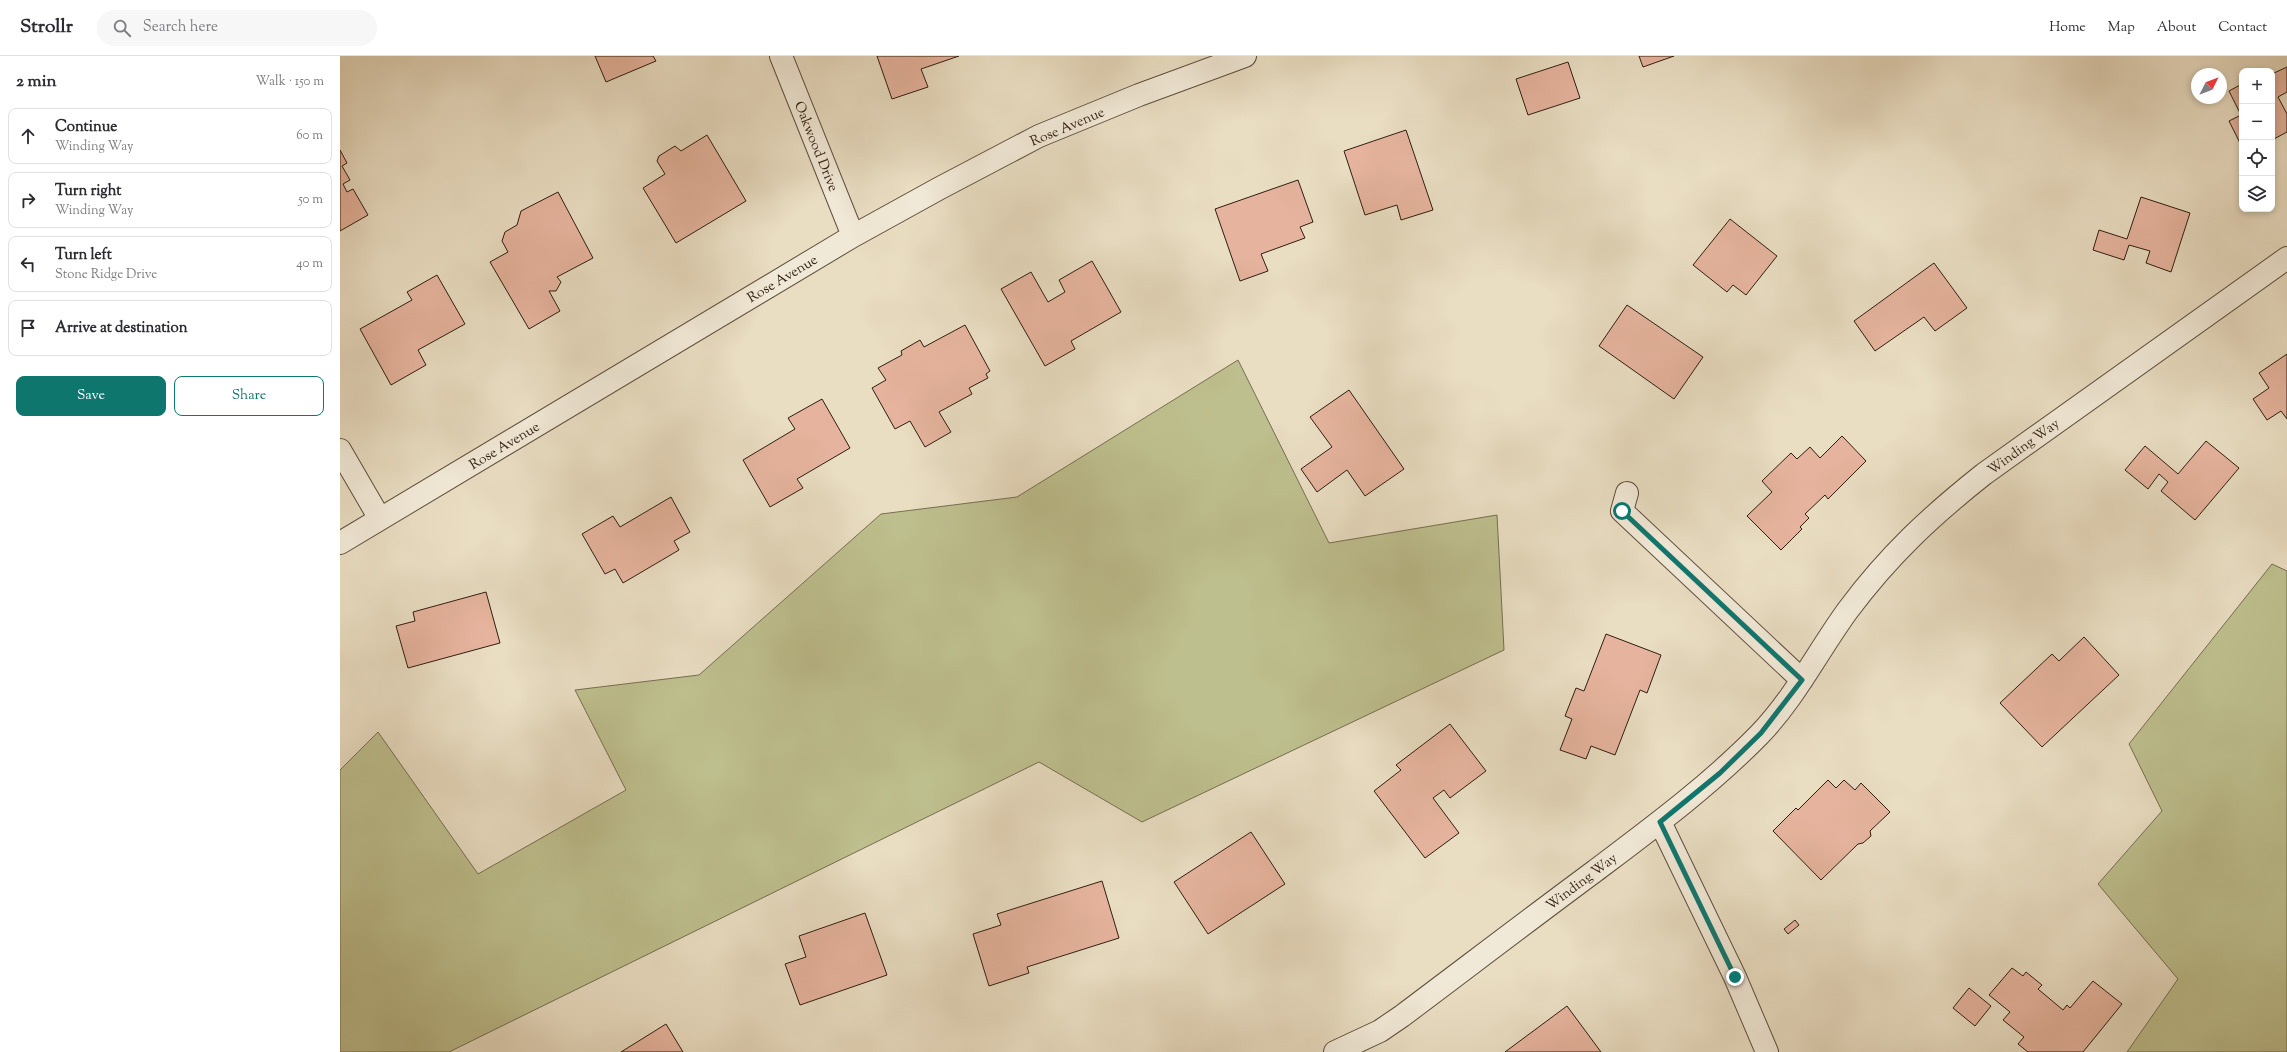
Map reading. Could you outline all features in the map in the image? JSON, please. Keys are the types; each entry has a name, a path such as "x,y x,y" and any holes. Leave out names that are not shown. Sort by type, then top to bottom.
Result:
{"street":[{"name":"Oakwood Drive","path":"781,56 853,236"},
{"name":"Rose Avenue","path":"340,543 853,236 1039,136 1139,95 1245,56"},
{"name":"Winding Way","path":"1335,1052 1380,1031 1402,1016 1660,822 1720,773 1761,733 1802,680 1847,612 1885,563 1936,512 1984,474 2287,258"},
{"path":"340,450 380,519"},
{"path":"1627,493 1622,511 1802,680"},
{"path":"1660,822 1735,977 1766,1052"}],"green space":[{"path":"1238,360 1329,543 1497,515 1504,650 1142,822 1039,762 449,1052 340,1052 340,770 378,732 478,874 626,790 575,690 699,675 881,514 1017,497"},
{"path":"2272,564 2287,571 2287,1052 2127,1052 2178,979 2098,884 2162,811 2129,744"}],"building":[{"path":"595,56 653,56 656,61 606,82"},
{"path":"877,56 959,56 921,69 928,87 892,99"},
{"path":"1639,56 1674,56 1643,67"},
{"path":"1568,62 1580,98 1528,115 1516,79"},
{"path":"2287,67 2287,92 2278,97 2287,114 2287,132 2275,138 2275,104 2275,73"},
{"path":"2239,86 2239,111 2229,91"},
{"path":"2239,116 2239,141 2229,121"},
{"path":"1406,130 1433,210 1401,220 1397,205 1365,215 1344,151"},
{"path":"707,135 746,201 676,243 643,188 665,174 657,161 659,156 675,146 681,151"},
{"path":"340,150 347,163 342,166 350,180 343,184 347,192 353,189 368,215 340,231"},
{"path":"1298,180 1313,222 1300,227 1305,238 1261,254 1268,271 1240,281 1215,209"},
{"path":"558,192 593,258 557,277 561,282 556,291 549,291 560,311 529,329 490,262 508,252 502,241 505,232 517,225 521,211"},
{"path":"2141,197 2190,213 2171,272 2146,263 2150,251 2129,245 2124,260 2093,250 2099,230 2127,239"},
{"path":"1730,219 1777,256 1746,295 1733,285 1727,292 1693,265"},
{"path":"1092,261 1121,312 1071,341 1075,349 1045,366 1001,289 1031,272 1048,302 1065,292 1059,280"},
{"path":"1934,263 1967,308 1935,331 1924,317 1875,351 1854,321"},
{"path":"437,275 465,324 418,350 426,365 391,385 360,329 412,300 407,292"},
{"path":"1627,305 1703,357 1674,399 1599,346"},
{"path":"965,325 990,371 986,374 988,378 969,388 972,394 939,412 951,432 925,447 910,421 895,429 872,388 886,380 878,368 902,355 901,351 920,340 924,347"},
{"path":"2287,354 2287,419 2281,411 2267,420 2253,399 2269,388 2259,373"},
{"path":"1349,390 1404,469 1365,496 1347,470 1317,492 1301,469 1332,447 1310,417"},
{"path":"822,399 850,448 797,479 803,488 770,507 743,460 795,429 788,418"},
{"path":"1842,436 1866,461 1828,499 1825,495 1805,514 1809,518 1800,527 1802,529 1781,550 1747,516 1772,492 1762,481 1791,453 1797,459 1810,447 1820,458"},
{"path":"2206,441 2239,468 2195,520 2161,491 2168,482 2159,474 2148,489 2125,470 2145,446 2178,474"},
{"path":"671,497 690,532 674,541 679,550 623,583 615,569 605,574 582,534 613,516 620,527"},
{"path":"486,592 500,643 408,668 396,626 415,621 413,612"},
{"path":"1606,634 1661,655 1647,693 1640,690 1615,755 1591,746 1586,759 1560,750 1572,719 1565,716 1576,688 1584,691"},
{"path":"2084,637 2119,675 2042,747 2000,703 2052,654 2059,661"},
{"path":"1450,724 1486,771 1450,798 1444,790 1433,798 1459,833 1425,858 1374,791 1401,770 1396,765"},
{"path":"1828,780 1836,788 1844,780 1855,790 1861,783 1890,812 1870,831 1871,836 1863,843 1858,844 1821,880 1773,831 1796,808 1798,810"},
{"path":"1251,832 1285,884 1208,934 1174,882"},
{"path":"1102,881 1119,938 1027,967 1029,973 989,986 973,934 1001,925 997,914"},
{"path":"865,913 887,975 800,1005 785,964 806,957 799,936"},
{"path":"1795,920 1799,925 1788,934 1784,929"},
{"path":"2012,968 2023,976 2026,972 2042,985 2038,989 2063,1010 2067,1005 2070,1008 2093,981 2122,1004 2083,1052 2028,1052 2018,1044 2024,1037 2003,1020 2010,1012 1989,995"},
{"path":"1969,988 1991,1006 1975,1026 1953,1008"},
{"path":"1567,1006 1601,1052 1505,1052"},
{"path":"666,1024 683,1052 621,1052"}],"route":[{"path":"1622,511 1802,680 1761,733 1720,773 1660,822 1735,977"}]}
